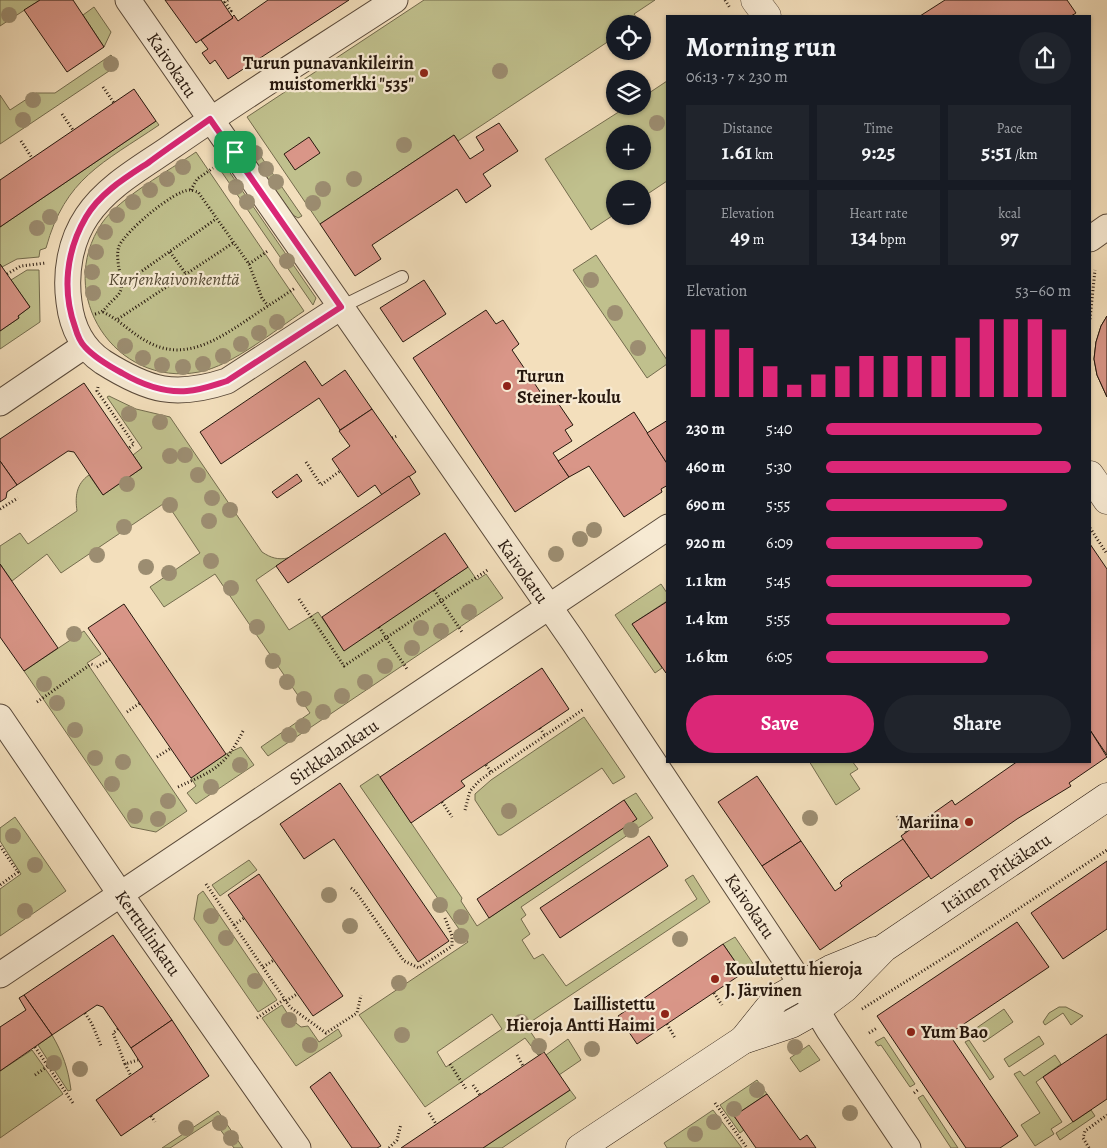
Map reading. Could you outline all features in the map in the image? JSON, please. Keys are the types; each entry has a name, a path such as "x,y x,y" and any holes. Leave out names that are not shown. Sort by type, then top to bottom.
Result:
{"main road":[{"path":"755,0 766,15"},
{"path":"1091,476 1107,500"},
{"name":"Itäinen Pitkäkatu","path":"580,1148 742,1040 791,1024 816,1010 845,988 884,948 1107,797"},
{"name":"Itäinen Pitkäkatu","path":"742,1040 776,999 831,969 884,948"}],"street":[{"name":"Kaivokatu","path":"128,0 549,607 802,985 816,1010 908,1148"},
{"path":"341,307 227,381 188,391 166,390 144,384 111,367 84,346 77,333 69,306 67,272 71,253 86,217 99,200 116,185 210,119 395,0"},
{"path":"1091,238 1107,227"},
{"path":"0,403 84,346"},
{"name":"Sirkkalankatu","path":"0,975 666,528"},
{"name":"Kerttulinkatu","path":"0,717 121,895 298,1148"}],"lane":[{"path":"341,307 402,277"}],"path":[{"path":"228,0 225,2 231,11 229,12"},
{"path":"103,87 114,103"},
{"path":"62,114 72,130"},
{"path":"21,141 32,158"},
{"path":"191,190 197,179 213,168"},
{"path":"95,314 103,312 120,292 122,285 119,276 118,255 124,239 145,217 157,208 184,191 191,190 198,192 249,264 262,298 268,306"},
{"path":"122,285 216,219"},
{"path":"118,319 233,243"},
{"path":"249,264 269,250"},
{"path":"170,252 186,274"},
{"path":"7,274 21,266 47,263"},
{"path":"1091,307 1094,270"},
{"path":"103,312 118,319 148,342 167,349 188,350 211,343 296,288"},
{"path":"99,384 97,391 134,444 128,448"},
{"path":"392,438 397,436"},
{"path":"306,462 321,484 340,471"},
{"path":"0,509 18,498"},
{"path":"1091,530 1107,554"},
{"path":"299,599 344,666 489,569"},
{"path":"434,590 462,632"},
{"path":"379,627 407,670"},
{"path":"37,702 91,664 96,666 110,659"},
{"path":"127,712 140,703"},
{"path":"465,810 470,791 480,780 584,709"},
{"path":"540,728 545,736"},
{"path":"178,788 222,764 234,749 243,731"},
{"path":"157,757 171,748"},
{"path":"486,765 491,772"},
{"path":"442,802 452,817"},
{"path":"897,816 906,832"},
{"path":"0,846 18,872 0,885"},
{"path":"859,1011 961,947 1107,850"},
{"path":"206,884 290,1007 326,1033 357,1012 361,995"},
{"path":"351,888 356,892 404,961 418,968 452,946 452,936 445,918"},
{"path":"234,925 244,918"},
{"path":"263,967 274,960"},
{"path":"714,993 722,1006"},
{"path":"257,1018 298,994"},
{"path":"85,1013 101,1046"},
{"path":"666,1024 675,1038"},
{"path":"869,1033 878,1028"},
{"path":"118,1030 113,1033 131,1076"},
{"path":"35,1047 73,1103"},
{"path":"517,1056 523,1066"},
{"path":"125,1064 138,1060"},
{"path":"450,1064 466,1089"},
{"path":"35,1075 48,1066"},
{"path":"473,1085 480,1095"},
{"path":"914,1093 919,1089"},
{"path":"714,1103 747,1148"},
{"path":"429,1113 436,1124"},
{"path":"1089,1148 1083,1138 1085,1131 1107,1115"},
{"path":"151,1116 155,1122"},
{"path":"389,1148 397,1140 401,1124"}],"green space":[{"path":"0,0 40,0 0,26"},
{"path":"424,0 655,0 635,15 606,15 606,43 458,141 454,135 320,224 247,117"},
{"path":"94,7 111,32 104,47 83,15"},
{"path":"111,55 118,65 0,144 0,95 10,110 36,93 55,93"},
{"path":"666,82 666,182 651,192 651,180 606,180 606,220 591,230 545,159 614,115 651,115 651,92"},
{"path":"156,121 159,125 104,162 75,188 54,224 46,248 40,250 39,257 17,259 2,267 0,264 0,227"},
{"path":"255,148 302,216 298,218 293,215 249,152"},
{"name":"Kurjenkaivonkenttä","path":"196,152 304,311 225,363 199,372 169,373 142,365 119,351 101,330 89,306 85,278 89,250 102,223 132,194"},
{"path":"226,167 316,298 313,305 221,171"},
{"path":"596,255 666,359 666,365 647,378 573,270"},
{"path":"27,270 39,270 40,322 0,349 0,331 19,318 18,316 30,307 11,280"},
{"path":"109,396 136,409 170,417 262,552 275,558 288,558 256,580 289,630 318,612 344,650 468,567 477,580 486,574 503,598 268,756 261,747 310,713 215,574 164,607 150,587 200,553 166,502 61,573 47,554 12,581 0,564 0,546 20,533 28,544 77,511 77,491 81,482 89,475 103,495 142,468 133,455 142,448 107,397"},
{"path":"661,584 666,592 666,602 632,624 662,668 655,673 615,615"},
{"path":"84,631 101,654 87,663 187,811 156,832 131,827 24,671"},
{"path":"584,717 625,777 613,784 602,768 501,835 498,835 475,800 475,794 491,780"},
{"path":"241,747 254,765 196,804 187,793 196,786 191,778 226,754"},
{"path":"810,763 854,763 858,769 850,774 860,789 836,805"},
{"path":"378,774 462,898 461,901 477,926 636,819 624,800 636,793 653,818 521,907 526,915 521,919 530,934 522,940 534,959 543,954 566,986 697,899 685,880 693,875 710,902 526,1025 544,1052 538,1055 525,1038 425,1107 359,1015 468,942 360,786","holes":["492,1014 502,1029 446,1067 437,1052"]},
{"path":"15,817 66,891 0,936 0,889 21,874 0,841 0,828"},
{"path":"249,860 257,870 220,896 212,885"},
{"path":"203,891 277,1000 258,1012 194,919 198,895"},
{"path":"735,937 754,965 743,973 723,944"},
{"path":"282,1005 291,1019 301,1027 308,1026 319,1042 338,1029 342,1036 296,1066 262,1018"},
{"path":"1059,1007 1066,1007 1083,1016 1071,1025 1063,1013 1045,1025 1043,1022 1049,1013"},
{"path":"1004,1009 1013,1022 984,1042 975,1029"},
{"path":"52,1035 67,1068 71,1090 68,1091 38,1045"},
{"path":"1039,1036 1044,1044 1009,1067 1004,1059"},
{"path":"884,1037 915,1084 910,1087 881,1045 878,1046 875,1042"},
{"path":"568,1039 581,1060 559,1075 546,1055"},
{"path":"969,1040 994,1077 990,1080 965,1042"},
{"path":"809,1045 820,1060 800,1072 790,1058"},
{"path":"32,1050 63,1094 0,1138 0,1071"},
{"path":"1055,1055 1061,1064 1036,1082 1062,1122 1051,1129 1054,1134 1035,1146 1021,1125 1040,1113 1014,1074 1020,1071 1024,1076"},
{"path":"757,1080 767,1094 734,1116 744,1130 740,1133 720,1105"},
{"path":"570,1090 576,1098 502,1148 483,1148"},
{"path":"923,1095 958,1148 951,1148 918,1098"},
{"path":"713,1110 742,1148 667,1148 664,1143"},
{"path":"1091,1110 1095,1116 1060,1140 1056,1133"},
{"path":"218,1111 243,1148 234,1148 213,1120 170,1148 162,1148"}],"building":[{"path":"40,0 73,0 104,47 67,72 24,10"},
{"path":"165,0 221,0 233,18 196,43"},
{"path":"268,0 349,0 228,79 215,60 210,64 202,53 208,49 201,40 233,18 234,15 238,21"},
{"path":"945,0 1067,0 1076,13 1073,15 922,15"},
{"path":"134,89 156,121 0,227 0,180"},
{"path":"499,123 518,151 483,174 491,186 466,203 457,189 372,245 381,259 355,276 320,224 454,135 470,159 484,150 476,137"},
{"path":"309,137 320,153 295,170 284,154"},
{"path":"0,264 30,307 18,316 19,318 0,331"},
{"path":"424,280 446,314 403,342 380,308"},
{"path":"486,310 496,324 503,320 519,344 512,350 549,405 556,400 573,425 565,430 572,441 553,453 569,477 515,512 413,358"},
{"path":"1107,316 1107,397 1097,375 1094,359 1096,342 1101,326"},
{"path":"1107,316 1107,397 1097,375 1094,359 1096,342 1101,326"},
{"path":"305,361 322,386 345,370 372,409 340,430 319,398 221,464 200,432"},
{"path":"84,383 142,468 103,495 74,452 68,451 17,485 0,461 0,439"},
{"path":"372,409 416,472 382,495 375,485 358,497 332,459 350,446 339,431"},
{"path":"634,412 666,462 666,486 661,489 662,492 624,517 589,466 569,477 558,461"},
{"path":"666,421 666,462 647,433"},
{"path":"0,461 17,485 7,492 6,498 0,502"},
{"path":"297,474 302,481 277,498 272,492"},
{"path":"409,476 420,494 288,583 276,566"},
{"path":"445,533 468,567 344,651 322,617"},
{"path":"1091,545 1107,569 1107,755 1091,731"},
{"path":"0,564 58,648 24,671 0,637"},
{"path":"666,602 666,673 632,624"},
{"path":"124,604 226,754 191,778 88,628"},
{"path":"542,668 569,709 461,781 465,786 411,823 380,777"},
{"path":"1091,732 1107,757 1069,783 1071,786 1017,819 931,879 901,836 952,800 955,805 1015,763 1091,763"},
{"path":"757,776 801,841 762,866 718,802"},
{"path":"340,783 449,941 418,962 334,839 304,859 280,824"},
{"path":"624,800 637,819 489,918 477,899"},
{"path":"649,836 668,866 560,938 540,908"},
{"path":"903,839 929,876 820,950 762,866 801,841 835,891 842,886 840,883 844,879"},
{"path":"1107,861 1107,929 1063,959 1031,913"},
{"path":"259,874 343,996 313,1016 228,895"},
{"path":"1017,922 1049,967 949,1034 1018,1136 1000,1148 966,1148 877,1016"},
{"path":"113,935 172,1020 131,1048 103,1007 97,1005 52,1035 24,995"},
{"path":"723,944 743,973 637,1044 618,1016"},
{"path":"24,995 52,1035 0,1071 0,1027 26,1010 19,998"},
{"path":"172,1020 209,1076 121,1136 96,1100 143,1067 131,1048"},
{"path":"1107,1034 1107,1099 1073,1122 1043,1077"},
{"path":"544,1052 570,1090 483,1148 401,1148"},
{"path":"330,1072 381,1146 377,1148 352,1148 310,1087"},
{"path":"767,1094 800,1140 807,1135 816,1148 756,1148 734,1116"}],"place":[{"name":"Turun punavankileirin muistomerkki \"535\"","path":"424,73"},
{"name":"Turun Steiner-koulu","path":"507,386"},
{"name":"Mariina","path":"969,822"},
{"name":"Koulutettu hieroja J. Järvinen","path":"715,979"},
{"name":"Laillistettu Hieroja Antti Haimi","path":"665,1014"},
{"name":"Yum Bao","path":"911,1032"}],"route":[{"path":"210,119 235,152 341,307 227,381 206,388 188,391 160,389 144,384 130,378 94,356 84,346 77,333 69,306 67,272 77,235 86,217 99,200 116,185 210,119"}]}
